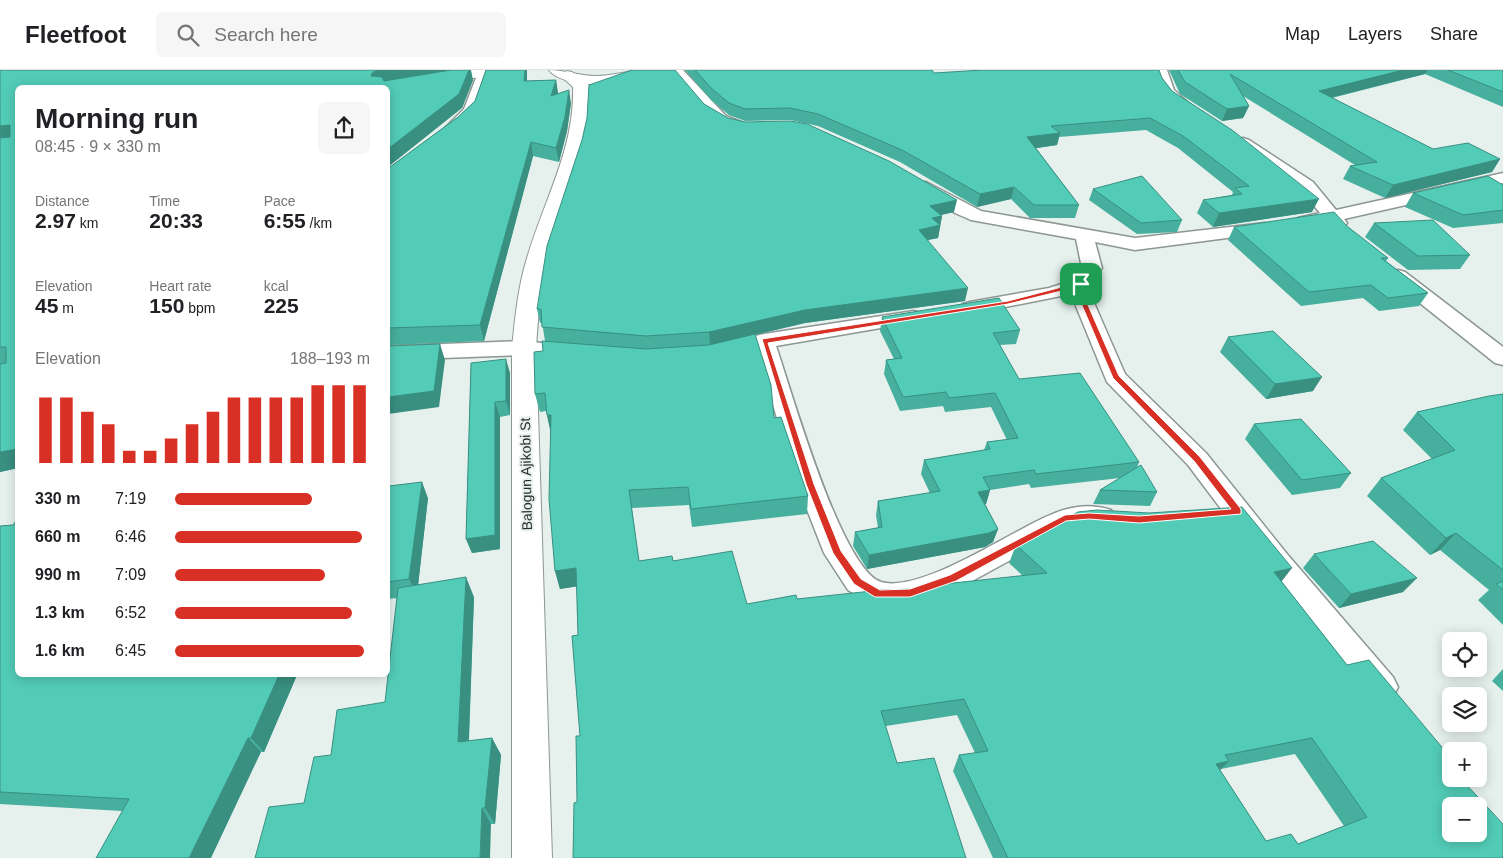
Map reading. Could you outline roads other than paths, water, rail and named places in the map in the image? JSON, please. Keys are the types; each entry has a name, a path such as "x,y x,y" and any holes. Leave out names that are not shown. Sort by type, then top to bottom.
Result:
{"main road":[{"path":"390,87 491,71"},
{"path":"558,71 581,85 583,99 616,77"},
{"path":"558,71 590,79 616,77 640,71"},
{"name":"Balogun Ajikobi St","path":"532,858 524,348 528,297 538,256 573,154 583,99"}],"street":[{"path":"676,70 721,119 738,126 758,129"},
{"path":"1160,70 1168,92 1198,115"},
{"path":"441,136 471,111 491,71"},
{"path":"1232,137 1306,186 1348,234"},
{"path":"914,179 960,209 978,216 1135,244 1294,224 1503,178"},
{"path":"1084,235 1092,268 1081,284 1081,296 1115,377 1197,459 1277,562 1396,704"},
{"path":"1382,263 1503,358"},
{"path":"701,354 764,341 1008,302 1081,284"},
{"path":"764,341 810,484 838,553 858,582 878,594 910,593 953,578 1065,518 1089,516 1122,518"},
{"path":"390,353 524,348 599,356"},
{"path":"1208,514 1238,512"}]}
